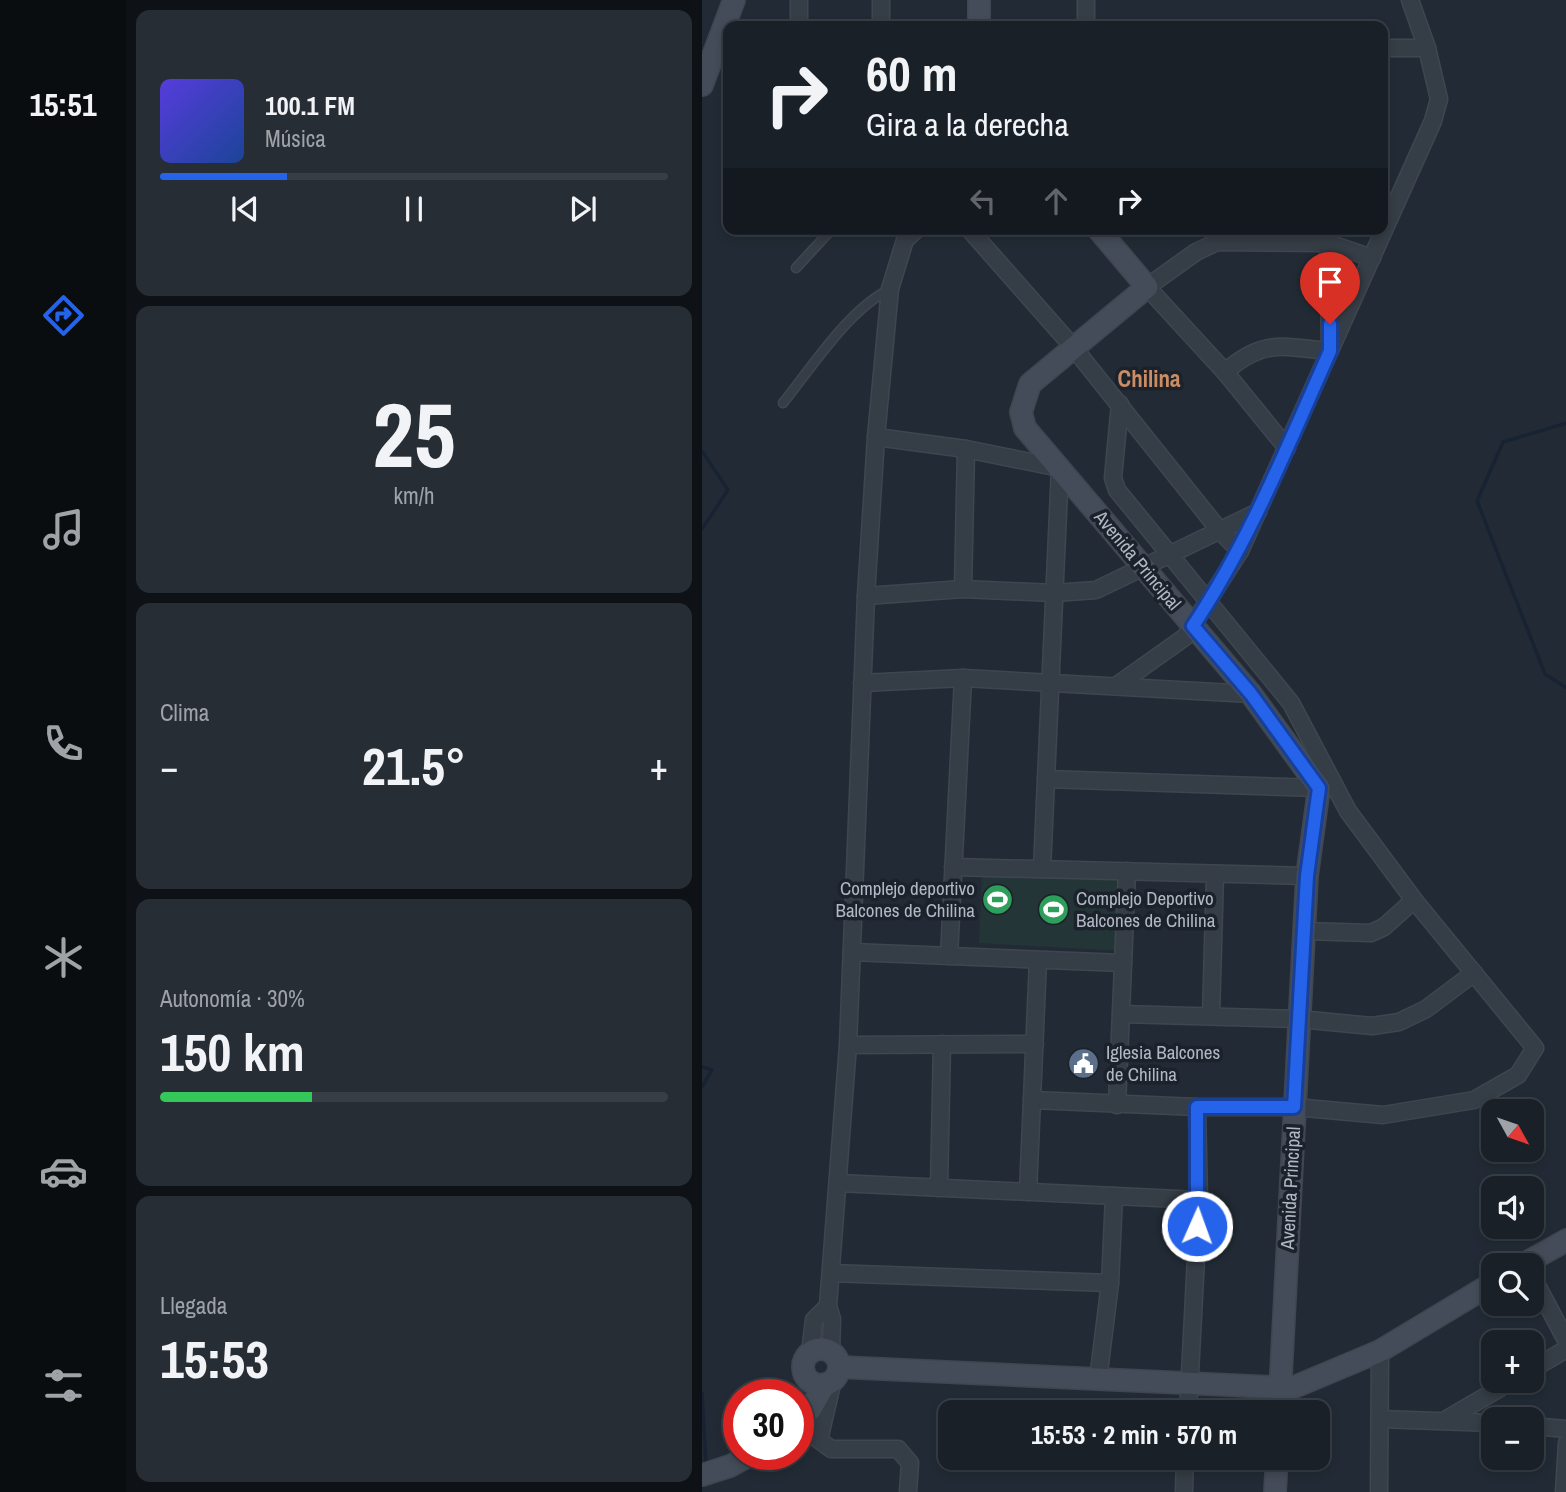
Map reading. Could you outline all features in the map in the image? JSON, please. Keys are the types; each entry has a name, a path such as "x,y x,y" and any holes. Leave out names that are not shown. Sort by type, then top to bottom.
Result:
{"street":[{"path":"726,21 734,0"},
{"path":"799,0 799,21"},
{"path":"881,0 881,21"},
{"path":"978,21 979,0"},
{"path":"1085,21 1086,0"},
{"path":"1388,221 1439,99 1427,48 1410,0"},
{"path":"702,85 723,29"},
{"path":"1388,48 1427,48"},
{"path":"814,1395 832,1319 828,1306 848,1045 866,596 876,437 890,289 905,240 910,235"},
{"path":"974,235 1073,347 1220,531 1240,551"},
{"path":"1103,235 1225,372 1287,448"},
{"path":"1116,686 1185,637 1240,551 1382,235"},
{"path":"1147,287 1196,252 1217,242 1328,236 1372,258"},
{"path":"1328,236 1330,351"},
{"name":"Avenida Principal","path":"1147,287 1030,384 1021,412 1025,428 1146,567 1251,694 1319,788 1307,876 1280,1400"},
{"path":"1225,372 1245,354 1270,346 1330,351"},
{"path":"1032,1100 1117,1105 1294,1107 1383,1115 1474,1100 1518,1075 1535,1048 1414,900 1348,811 1291,703 1168,556 1117,490 1113,478 1120,404"},
{"path":"876,437 966,449 1060,468 1042,869"},
{"path":"963,589 966,449"},
{"path":"866,596 963,589 1054,593 1096,590 1258,512"},
{"path":"862,683 963,678 1251,694"},
{"path":"949,956 963,678"},
{"path":"1046,779 1319,788"},
{"path":"953,867 1307,876"},
{"path":"1117,1105 1127,871"},
{"path":"1211,1016 1215,874"},
{"path":"1304,931 1371,933 1384,927 1414,900"},
{"path":"852,952 1123,963"},
{"path":"1028,1192 1038,960"},
{"path":"1121,1014 1299,1018 1372,1026 1399,1021 1426,1009 1474,972"},
{"path":"939,1188 942,1044"},
{"path":"848,1045 1035,1044"},
{"path":"1188,1400 1199,1200 1197,1107"},
{"path":"839,1184 1199,1200"},
{"path":"1098,1380 1110,1283 1114,1196"},
{"path":"1544,1255 1566,1240"},
{"path":"831,1273 1110,1283"},
{"path":"820,1372 1292,1388 1380,1352 1481,1290"},
{"path":"1544,1301 1566,1342"},
{"path":"1544,1362 1566,1349"},
{"path":"1379,1492 1380,1352"},
{"path":"820,1372 826,1418 819,1440 824,1447 898,1449 910,1463 907,1492"},
{"path":"1447,1419 1491,1393"},
{"path":"814,1420 826,1418"},
{"path":"1380,1419 1481,1422"},
{"path":"1544,1427 1566,1429"},
{"path":"1564,1492 1566,1443"},
{"path":"702,1475 723,1468"},
{"path":"1184,1492 1185,1470"},
{"path":"1275,1492 1276,1470"}],"lane":[{"path":"796,268 826,235"},
{"path":"783,403 851,321 876,296 890,289"}],"shaded area":[{"name":"Complejo Deportivo Balcones de Chilina","path":"982,872 1126,875 1124,951 979,943"}],"waterway":[{"path":"1567,423 1503,442 1477,501 1545,674 1567,688"},
{"path":"702,451 728,490 702,529"},
{"path":"702,1067 712,1070 702,1087"},
{"path":"702,1393 706,1465"}],"place":[{"name":"Complejo deportivo Balcones de Chilina","path":"998,899"},
{"name":"Complejo Deportivo Balcones de Chilina","path":"1053,909"},
{"name":"Iglesia Balcones de Chilina","path":"1083,1063"}],"district":[{"name":"Chilina","path":"1149,378"}],"route":[{"path":"1197,1226 1197,1107 1294,1107 1307,876 1319,788 1251,694 1193,626 1240,551 1258,512 1330,351 1330,324"}]}
